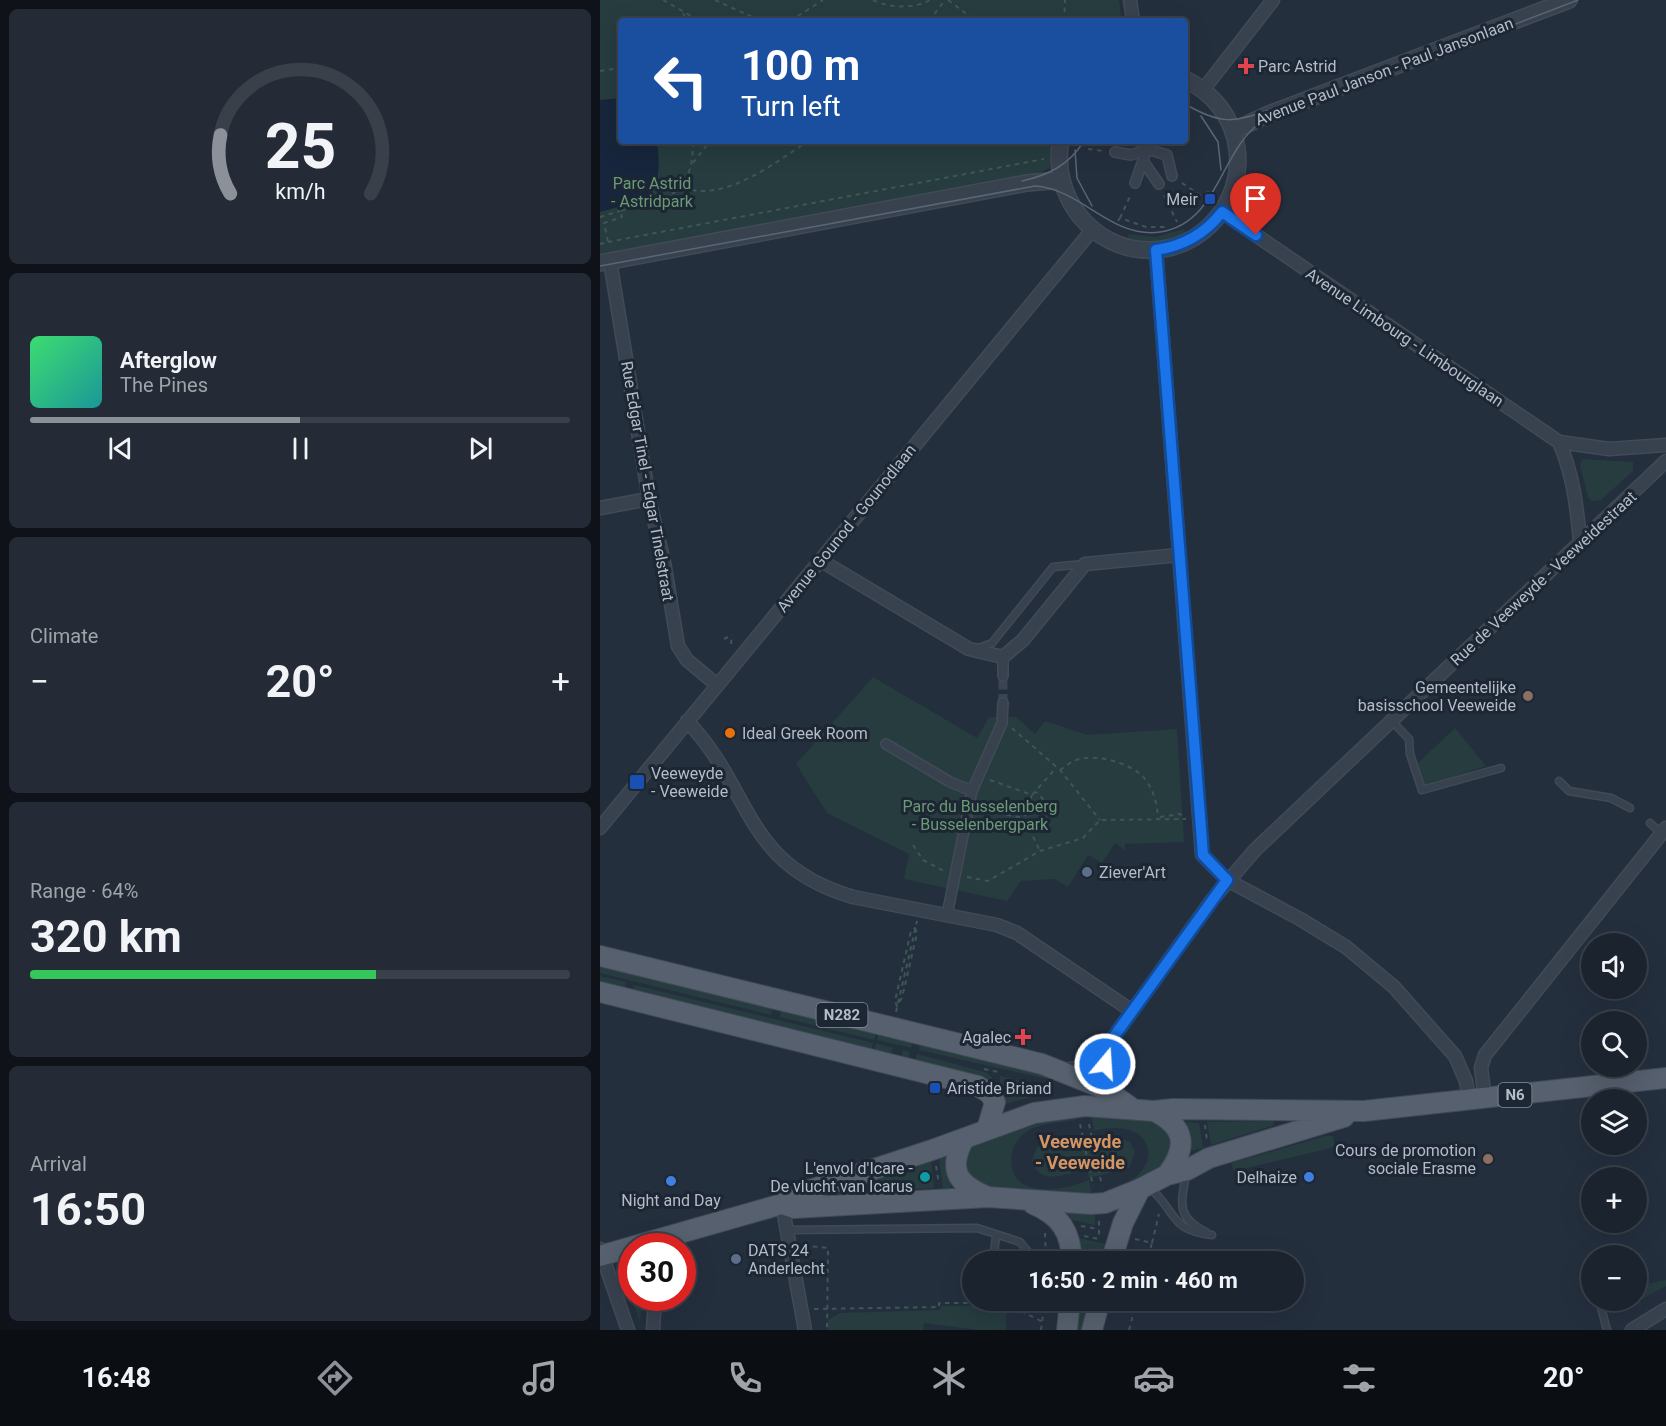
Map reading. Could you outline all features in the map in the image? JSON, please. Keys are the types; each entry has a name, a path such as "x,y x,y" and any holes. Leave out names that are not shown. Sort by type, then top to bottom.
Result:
{"main road":[{"name":"N282","path":"600,956 1062,1071 1105,1089 1133,1109"},
{"name":"N282","path":"600,992 978,1086 989,1093 995,1102"},
{"name":"N6","path":"687,1233 782,1204 795,1195 1034,1113 1133,1109 1154,1111 1173,1109 1364,1111 1666,1078"},
{"path":"987,1129 995,1102"},
{"path":"1154,1111 1169,1118 1181,1138 1179,1156 1167,1175"},
{"name":"N6","path":"782,1204 794,1208 988,1197 1025,1201 1100,1199 1144,1187 1167,1175 1187,1170 1209,1158 1364,1111"},
{"name":"N6","path":"964,1138 959,1149 957,1171 968,1189 988,1197"},
{"path":"1114,1251 1123,1223 1144,1187"},
{"path":"1025,1201 1049,1212 1064,1225 1071,1251"},
{"name":"N6","path":"601,1253 618,1250"},
{"path":"1064,1311 1067,1330"},
{"path":"1092,1330 1097,1311"}],"street":[{"path":"1130,0 1132,18"},
{"path":"1203,90 1274,0"},
{"name":"Avenue Paul Janson - Paul Jansonlaan","path":"1233,130 1269,114 1569,0"},
{"path":"1061,144 1061,180 1071,206 1093,229 1126,246 1156,250 1178,245 1198,235 1222,212 1232,193 1237,174 1238,155 1233,130 1221,107 1203,90 1188,81"},
{"path":"1115,153 1131,154 1148,145"},
{"path":"1135,183 1148,145"},
{"path":"1148,145 1167,155 1172,176"},
{"path":"1143,161 1159,184"},
{"path":"605,262 1027,183 1061,180"},
{"name":"Avenue Limbourg - Limbourglaan","path":"1222,212 1559,442 1609,449 1666,445"},
{"name":"Avenue Gounod - Gounodlaan","path":"600,828 1093,229"},
{"path":"1156,250 1203,855 1227,880 1300,918 1346,947 1394,987 1455,1056 1477,1099"},
{"name":"Rue Edgar Tinel - Edgar Tinelstraat","path":"605,262 649,499 664,562 678,646 687,660 717,685"},
{"path":"1559,442 1568,463 1580,542"},
{"name":"Rue de Veeweyde - Veeweidestraat","path":"1062,1071 1088,1066 1110,1042 1227,880 1254,850 1666,461"},
{"path":"600,508 649,499"},
{"path":"1003,676 1003,657 1023,640 1085,564 1179,555"},
{"path":"820,560 969,649 1003,657"},
{"path":"947,915 972,791 1002,723 1003,703"},
{"path":"687,721 705,739 758,833 780,858 803,876 831,890 853,897 997,925 1017,933 1132,1011"},
{"path":"886,744 950,782 972,791"},
{"path":"1477,1099 1480,1068 1485,1055 1664,831"},
{"name":"Rue de Veeweyde - Veeweidestraat","path":"1105,1089 1103,1074 1110,1042"},
{"path":"782,1204 805,1330"},
{"path":"601,1253 628,1330"},
{"path":"1632,1330 1666,1309"},
{"path":"653,1330 654,1311"}],"lane":[{"path":"969,649 992,643 1053,567 1085,564"},
{"path":"1392,721 1409,739 1410,754 1422,790 1501,768"},
{"path":"1559,781 1569,790 1611,798 1630,808"},
{"path":"1650,824 1664,831"},
{"path":"1144,1187 1167,1204 1173,1218 1190,1232 1212,1234 1190,1224 1183,1214 1182,1194 1187,1170"},
{"path":"788,1230 977,1228 1020,1242 1027,1251"},
{"path":"994,1251 996,1236"},
{"path":"1602,1311 1607,1330"}],"path":[{"path":"663,0 694,18"},
{"path":"715,0 755,18"},
{"path":"795,18 823,0"},
{"path":"873,0 881,4 915,6 930,0"},
{"path":"932,18 946,0 972,18"},
{"path":"1064,18 1065,0"},
{"path":"681,11 685,18"},
{"path":"600,71 618,68"},
{"path":"693,144 693,163"},
{"path":"600,217 664,199 683,188 693,163 708,144"},
{"path":"683,188 708,193 728,186 760,171 804,144"},
{"path":"1090,144 1088,149 1115,153"},
{"path":"600,244 1044,159"},
{"path":"1172,176 1200,195 1209,192"},
{"path":"1135,183 1119,219 1146,227 1165,226"},
{"path":"1159,184 1177,222"},
{"path":"600,224 622,217 620,211"},
{"path":"604,223 608,242"},
{"path":"728,641 732,635"},
{"path":"1002,723 1009,725 1029,741 1060,770 1100,820"},
{"path":"1060,770 1077,759 1089,758 1134,770 1144,778 1157,801 1158,818"},
{"path":"1040,852 1024,818 1032,795 1056,768"},
{"path":"979,776 1032,795"},
{"path":"1026,824 1040,819 1045,812 1045,801 1036,791"},
{"path":"969,807 1024,818"},
{"path":"1100,820 1186,819 1179,814 1158,818"},
{"path":"913,845 923,860 956,874 988,881 1040,852 1083,838 1092,832 1100,820"},
{"path":"915,928 917,933 902,998 897,1005 896,997 911,932 915,928"},
{"path":"897,1005 914,932"},
{"path":"995,1102 998,1072"},
{"path":"1082,1110 1100,1199"},
{"path":"1082,1110 1100,1199 1099,1239"},
{"path":"1204,1123 1207,1146"},
{"path":"935,1160 939,1188"},
{"path":"1073,1225 1108,1229"},
{"path":"1045,1227 1046,1251"},
{"path":"804,1230 809,1246 828,1248 827,1330"},
{"path":"1134,1238 1152,1243 1150,1251"},
{"path":"803,1311 827,1307 939,1307 939,1303 962,1302"},
{"path":"1024,1311 1043,1322"},
{"path":"1041,1330 1044,1311"},
{"path":"1129,1330 1134,1311"}],"green space":[{"name":"Parc Astrid - Astridpark","path":"600,0 1119,0 1122,18 618,18 618,144 1054,144 1050,168 1034,175 600,256"},
{"path":"1184,229 1187,234 1165,241 1151,243 1128,239 1129,234 1155,237"},
{"path":"1582,459 1633,462 1633,471 1601,500 1592,501 1588,497 1580,465"},
{"name":"Parc du Busselenberg - Busselenbergpark","path":"873,677 977,738 989,717 1016,717 1035,734 1045,721 1087,735 1177,729 1184,842 1125,844 1125,850 1115,843 1102,863 1088,855 1068,887 1054,879 1021,881 1007,901 904,879 909,854 827,813 796,764"},
{"path":"1455,728 1486,766 1425,786 1418,763"},
{"path":"600,965 876,1032 874,1040 780,1017 781,1010 772,1008 771,1015 600,973"},
{"path":"600,976 626,982 624,990 632,992 634,985 873,1043 871,1052 600,986"},
{"path":"879,1032 913,1040 911,1048 877,1040"},
{"path":"920,1042 1028,1065 1069,1084 919,1050"},
{"path":"876,1043 893,1048 891,1055 901,1058 903,1050 910,1052 908,1061 874,1053"},
{"path":"917,1054 988,1073 994,1080 994,1092 915,1062"},
{"path":"1000,1076 1055,1090 999,1106"},
{"path":"1091,1113 1134,1116 1156,1122 1163,1127 1170,1140 1166,1160 1150,1174 1108,1194 1107,1190 1127,1183 1140,1173 1147,1161 1148,1149 1143,1139 1132,1131 1116,1128 1094,1131"},
{"path":"1074,1114 1075,1120 1042,1125 1025,1133 1014,1147 1011,1164 1018,1179 1024,1185 1033,1188 1061,1188 1089,1180 1092,1197 980,1187 966,1170 968,1152 974,1144 1022,1125"},
{"path":"1273,1121 1274,1125 1211,1145 1207,1122"},
{"path":"1185,1122 1199,1123 1203,1148 1189,1151"},
{"path":"1095,1134 1097,1141 1118,1137 1130,1142 1135,1152 1129,1168 1089,1178 1087,1169 1047,1176 1040,1174 1035,1168 1032,1160 1037,1147 1043,1143"},
{"path":"1333,1136 1335,1147 1234,1171 1231,1163"},
{"path":"945,1156 951,1188 943,1188 939,1159"},
{"path":"931,1162 934,1188 840,1193 840,1191"},
{"path":"1062,1211 1095,1213 1095,1225 1068,1219"},
{"path":"1077,1238 1108,1244 1106,1251 1078,1251"},
{"path":"1666,1280 1666,1286 1647,1296 1647,1284"},
{"path":"941,1306 962,1306 962,1311 1006,1311 1006,1330 978,1330 924,1323 923,1330 828,1330 828,1320 840,1313 940,1310"},
{"path":"636,1311 641,1311 640,1322"},
{"path":"1077,1311 1089,1311 1084,1330 1075,1330"}],"water":[{"path":"618,98 618,144 657,144 659,160 655,185 650,193 631,203 600,212 600,100"}],"tunnel":[{"path":"1003,676 1003,703"}],"tram line":[{"path":"600,266 1035,186 1067,195 1126,228 1142,232 1160,232 1180,226 1195,215 1207,201 1247,135 1261,122 1578,0"},
{"path":"1188,106 1208,116 1227,120 1247,117 1272,109"},
{"path":"1201,116 1218,142 1221,170"},
{"path":"1022,181 1041,176 1057,168 1072,157 1082,144"},
{"path":"1075,150 1077,178 1092,206"}],"place":[{"name":"Parc Astrid","path":"1246,66"},
{"name":"Meir","path":"1210,199"},
{"name":"Gemeentelijke basisschool Veeweide","path":"1528,696"},
{"name":"Ideal Greek Room","path":"730,733"},
{"name":"Veeweyde - Veeweide","path":"637,782"},
{"name":"Ziever'Art","path":"1087,872"},
{"name":"Agalec","path":"1023,1037"},
{"name":"Aristide Briand","path":"935,1088"},
{"name":"Cours de promotion sociale Erasme","path":"1488,1159"},
{"name":"L'envol d'Icare - De vlucht van Icarus","path":"925,1177"},
{"name":"Delhaize","path":"1309,1177"},
{"name":"Night and Day","path":"671,1181"},
{"name":"DATS 24 Anderlecht","path":"736,1259"}],"district":[{"name":"Veeweyde - Veeweide","path":"1080,1152"}],"route":[{"path":"1105,1064 1110,1042 1227,880 1203,855 1156,250 1189,241 1215,221 1222,212 1256,235"}]}
